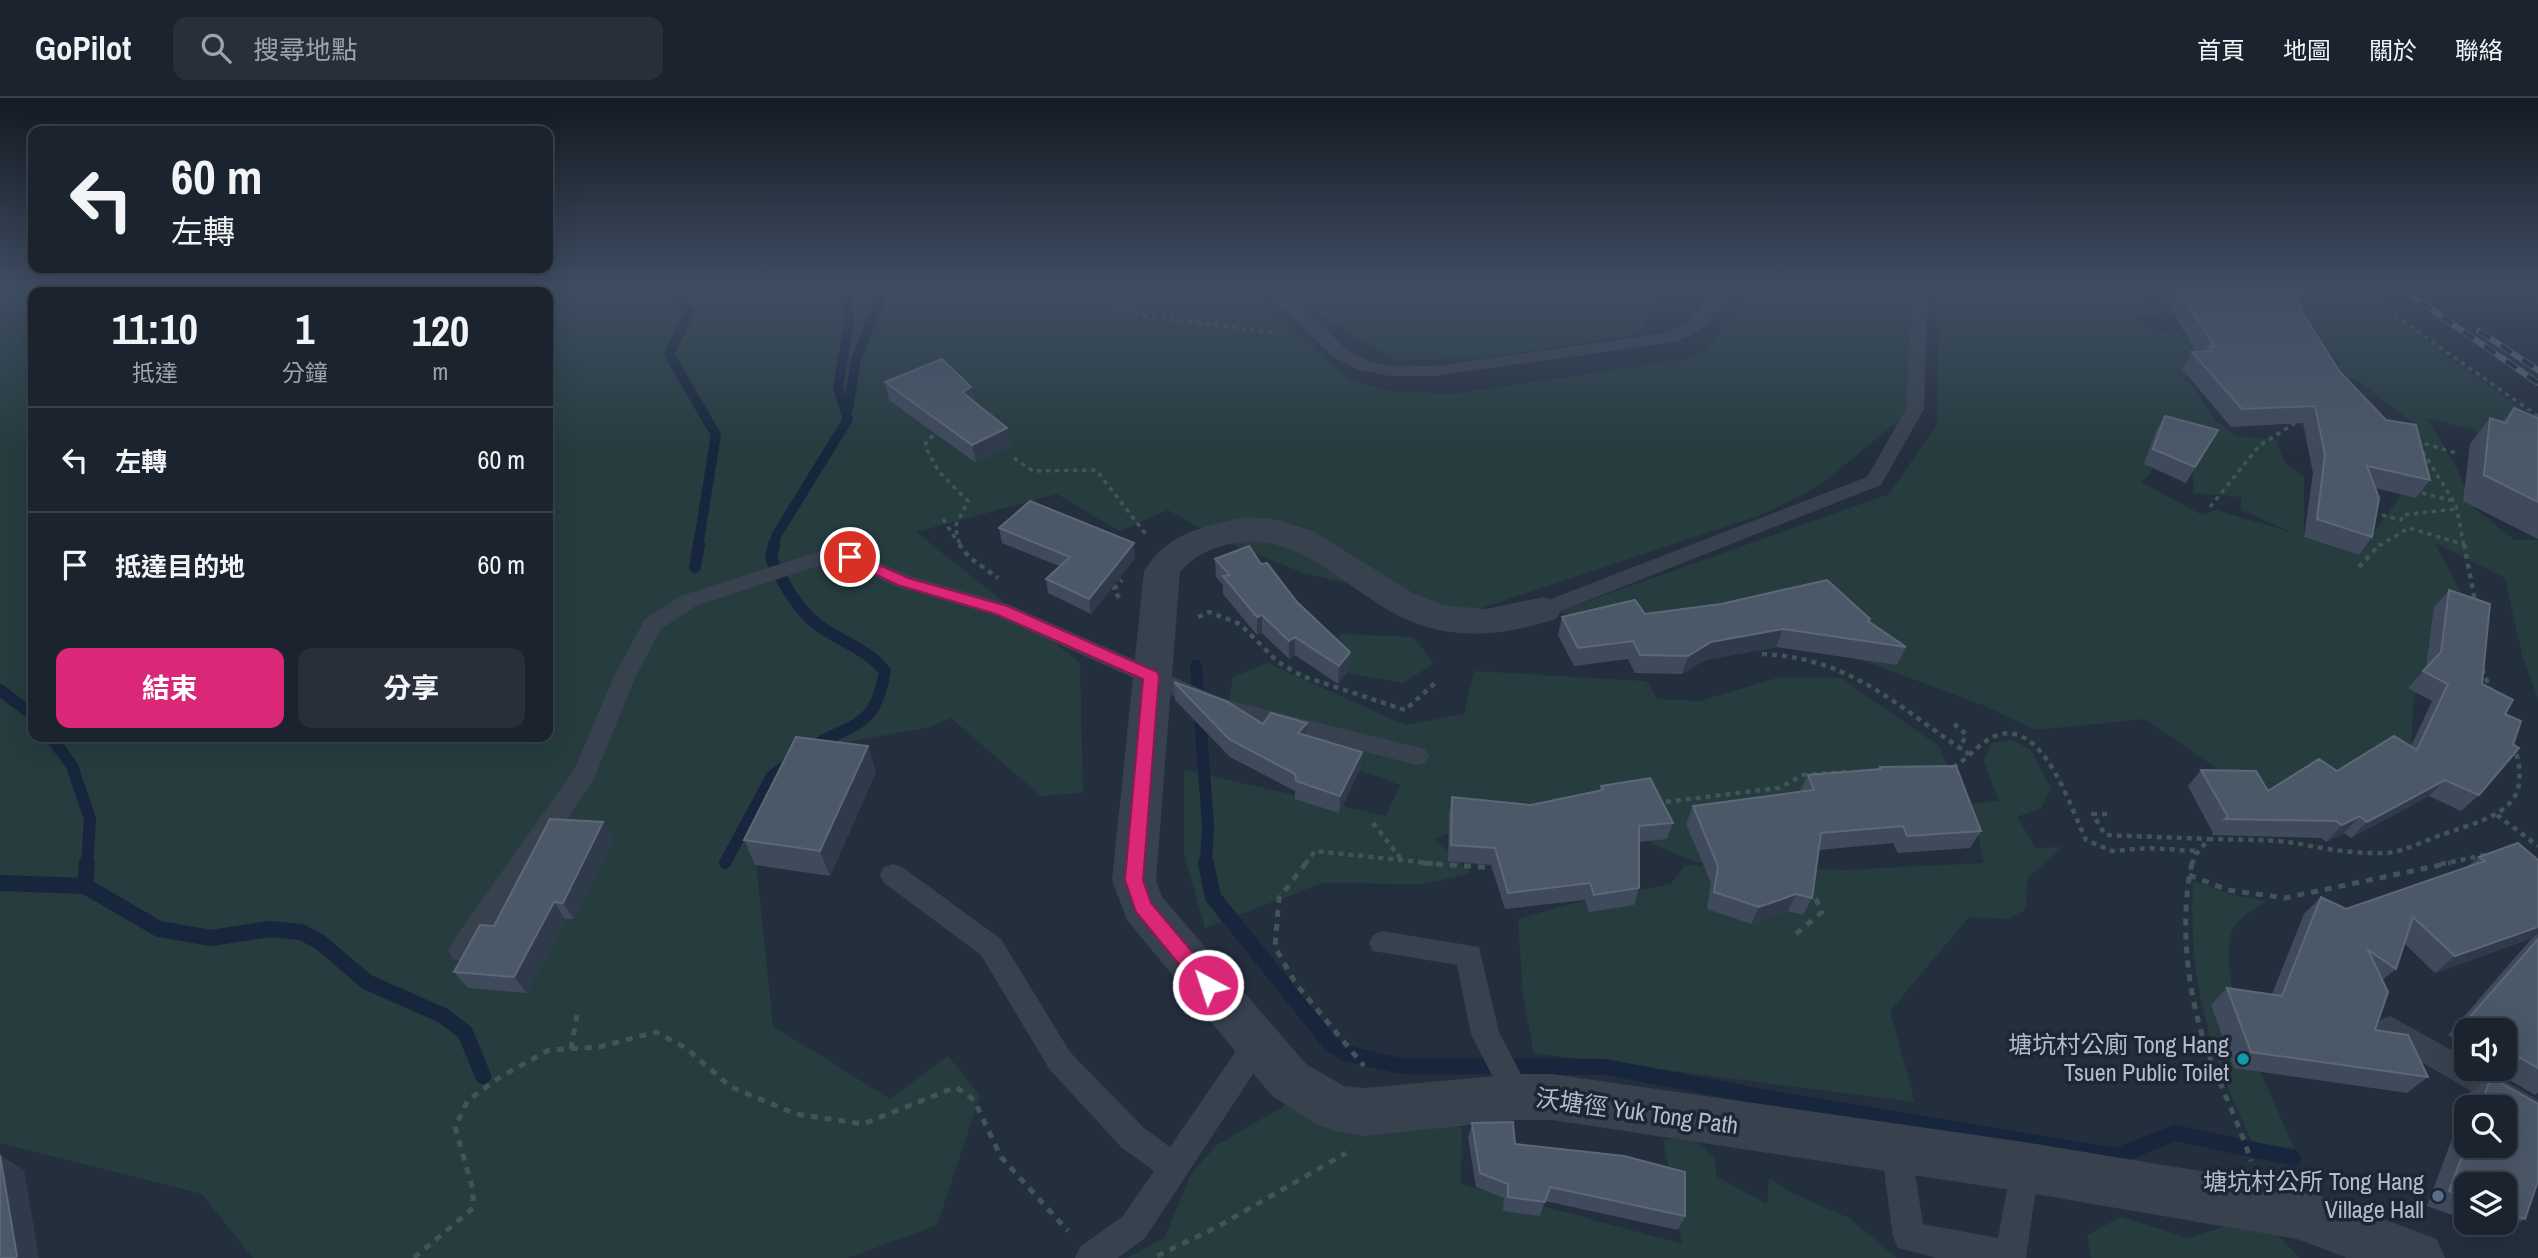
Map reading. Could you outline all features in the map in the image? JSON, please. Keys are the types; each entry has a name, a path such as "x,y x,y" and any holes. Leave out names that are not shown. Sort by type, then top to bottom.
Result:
{"street":[{"path":"1156,556 1170,558 1195,542 1243,527 1262,526 1303,540 1409,606 1429,614 1468,623 1492,623 1543,610"},
{"name":"沃塘徑 Yuk Tong Path","path":"1156,556 1153,656 1135,865 1137,894 1143,907 1289,1080 1336,1108 1364,1112 1518,1097 1552,1097 2024,1167 2297,1213 2418,1258"}],"lane":[{"path":"1325,341 1353,361 1376,370 1420,372 1646,341"},
{"path":"1543,610 1874,481 1915,409 1918,341"},
{"path":"462,950 583,774 625,676 653,624 688,601 817,559 850,557 903,581 1153,656 1217,706 1417,756"},
{"path":"893,875 991,947 1060,1061 1133,1138 1174,1168"},
{"path":"1382,943 1469,955 1485,1034 1518,1097"},
{"path":"2390,1029 2538,1116"},
{"path":"1092,1258 1134,1227 1257,1044"},
{"path":"1896,1149 1909,1237 2011,1256 2024,1167"}],"path":[{"path":"2431,341 2538,416"},
{"path":"2210,506 2259,446 2297,422 2286,414"},
{"path":"951,426 927,440 924,447 926,457 968,501 955,526"},
{"path":"2407,436 2456,453"},
{"path":"2416,441 2457,509 2473,579 2475,603"},
{"path":"1014,458 1033,471 1096,470 1156,556"},
{"path":"2422,493 2454,501"},
{"path":"2382,516 2401,520 2403,515 2457,509"},
{"path":"943,519 958,542"},
{"path":"2359,566 2382,542 2409,528 2463,544"},
{"path":"1153,656 1209,612 1240,624 1278,662 1302,676 1405,710 1435,683"},
{"path":"1762,653 1789,655 1826,663 1969,754"},
{"path":"2481,662 2494,697"},
{"path":"1954,724 1966,734 1966,742 1961,749"},
{"path":"1942,767 1956,767 1988,739 2004,733 2021,735 2033,741 2046,755 2086,840 2112,851 2148,848 2197,851"},
{"path":"2107,814 2093,814 2105,835 2293,843 2326,851 2388,853 2497,815 2512,804 2520,792 2526,769 2510,733"},
{"path":"1659,810 1655,803 1779,788 1803,775 1858,772"},
{"path":"1764,790 1769,801"},
{"path":"2497,815 2538,846"},
{"path":"1373,822 1402,860"},
{"path":"2210,839 2197,851 2189,875 2189,934 2195,996 2202,1031 2244,1138 2253,1171"},
{"path":"1366,1068 1296,984 1275,947 1279,898 1315,851 1472,868 1498,868"},
{"path":"2189,875 2228,890 2286,898 2492,854"},
{"path":"1796,934 1822,912 1805,879"},
{"path":"571,1049 577,1015"},
{"path":"414,1258 473,1208 472,1190 455,1127 468,1100 502,1076 549,1051 599,1047 656,1032 685,1048 732,1087 796,1114 863,1124 956,1087 974,1100 1001,1157 1092,1258"},
{"path":"2218,1074 2231,1075"},
{"path":"1154,1258 1217,1227 1351,1149"}],"green space":[{"path":"0,341 28,341 28,742 553,742 553,341 1305,341 1348,378 1389,391 1453,394 1691,358 1713,341 1911,341 1909,412 1819,486 1764,514 1467,613 1301,572 1216,538 1168,510 1119,531 1057,494 916,532 1080,663 1083,793 1041,796 951,718 927,728 834,744 751,814 773,1026 890,1099 948,1056 980,1096 937,1225 848,1258 253,1258 202,1194 0,1143"},
{"path":"1363,341 1594,341 1485,358 1396,361"},
{"path":"1938,341 2195,341 2210,348 2189,370 2186,378 2216,421 2236,436 2275,439 2285,463 2304,477 2304,537 2358,555 2420,469 2387,427 2414,423 2357,380 2337,375 2340,362 2319,341 2427,341 2538,421 2538,459 2471,429 2427,418 2457,469 2474,508 2515,540 2538,540 2538,698 2523,659 2505,578 2435,543 2482,634 2475,679 2414,695 2409,789 2274,808 2145,719 2035,730 1985,706 1856,658 1857,604 1822,594 1652,627 1557,612 1889,494 1937,424","holes":["2162,435 2190,436 2194,493 2241,497 2241,510 2296,534 2216,510 2202,515 2141,482 2150,474"]},
{"path":"1342,634 1413,637 1434,663 1403,683 1347,673 1312,650"},
{"path":"1267,663 1405,725 1464,714 1474,671 1646,681 1658,699 1700,701 1780,677 1841,678 1939,746 1962,802 1751,819 1700,863 1654,845 1608,814 1519,802 1435,839 1471,873 1425,884 1322,883 1205,928 1184,853 1184,770 1386,816 1400,785 1225,721 1233,677"},
{"path":"2013,740 2031,750 2051,789 2041,808 2017,817 2036,848 2062,847 2027,879 2026,909 2009,919 1969,917 1890,1011 1915,1102 1534,1053 1523,997 1518,919 1571,904 1671,884 1685,865 1844,870 1984,863 1972,804 1999,801 1984,761 1991,743"},
{"path":"2193,881 2232,895 2267,901 2244,916 2235,926 2230,938 2229,961 2232,987 2250,1044 2294,1148 2253,1143 2224,1079 2213,1047 2198,984 2192,917"},
{"path":"1286,1105 1318,1113 1462,1127 1461,1184 1682,1244 1663,1139 1695,1140 1714,1158 1717,1177 1767,1204 1769,1178 1790,1192 1849,1218 1897,1258 1127,1258 1165,1237 1192,1172 1217,1145"},
{"path":"2121,1217 2189,1238 2229,1225 2276,1233 2300,1258 2091,1258 2087,1235"}],"building":[{"path":"2211,341 2321,341 2340,372 2386,420 2416,425 2430,480 2367,466 2379,498 2372,537 2317,519 2325,455 2315,406 2242,409 2192,352 2212,351 2208,346 2214,346"},
{"path":"942,359 971,387 962,392 1007,428 972,445 885,382"},
{"path":"2514,408 2538,418 2538,502 2484,475 2490,418 2506,423"},
{"path":"2165,416 2218,430 2195,467 2153,449"},
{"path":"1030,501 1134,543 1089,599 1046,579 1070,557 999,528"},
{"path":"1249,546 1261,564 1267,563 1297,602 1350,652 1339,666 1295,637 1289,641 1262,615 1257,617 1223,576 1230,575 1215,559"},
{"path":"1827,580 1870,619 1868,621 1906,647 1783,629 1711,642 1688,656 1640,655 1633,641 1578,648 1562,617 1635,600 1645,614 1721,604"},
{"path":"2449,590 2490,604 2482,684 2513,700 2505,714 2521,721 2513,745 2519,748 2479,795 2445,780 2367,822 2360,816 2342,825 2336,821 2225,819 2228,817 2201,770 2256,771 2268,791 2319,759 2337,771 2394,736 2417,750 2448,684 2423,671 2441,652"},
{"path":"1174,682 1226,701 1263,724 1271,713 1307,723 1298,733 1362,752 1340,796 1296,781 1295,774 1229,739"},
{"path":"796,737 868,746 820,851 744,840"},
{"path":"1956,766 1981,831 1907,836 1903,826 1821,833 1812,898 1796,894 1759,907 1714,892 1718,866 1693,806 1814,790 1808,775 1881,769 1880,767"},
{"path":"1650,778 1673,823 1639,826 1639,888 1594,895 1590,883 1508,893 1495,848 1451,845 1452,797 1531,805 1603,790 1601,786"},
{"path":"550,819 603,822 563,903 554,902 514,977 454,972 480,925 494,926"},
{"path":"2518,843 2538,860 2538,927 2455,956 2413,917 2396,969 2368,950 2388,992 2375,1030 2408,1035 2428,1077 2251,1052 2227,988 2282,996 2321,897 2346,909 2485,861 2479,857"},
{"path":"2538,939 2538,1068 2517,1056 2517,1018 2469,1018"},
{"path":"2490,1081 2498,1081 2538,1104 2538,1181 2525,1219 2517,1216 2517,1172 2456,1172 2461,1158 2517,1158 2517,1095 2485,1095"},
{"path":"1513,1122 1515,1144 1624,1156 1685,1172 1685,1216 1550,1187 1545,1202 1508,1197 1508,1184 1480,1173 1472,1123"},
{"path":"0,1155 17,1256 14,1258 0,1258"},
{"path":"2454,1178 2454,1193 2449,1191"}],"waterway":[{"path":"675,341 669,354 716,435 698,546"},
{"path":"774,546 776,536 848,419 838,388 846,341"},
{"path":"848,409 856,360 863,341"},
{"path":"695,567 699,544"},
{"path":"774,544 771,558 803,611 818,625 870,656 885,671 875,705 868,715 850,728 809,749"},
{"path":"1196,666 1208,824 1206,863"},
{"path":"0,690 28,711"},
{"path":"55,742 72,766 90,819 87,864"},
{"path":"725,863 772,776 791,762"},
{"path":"85,886 87,863"},
{"path":"1206,863 1213,897 1330,1043 1345,1053 1401,1066 1606,1067 1763,1097 2117,1156 2175,1133 2293,1158"},
{"path":"0,883 85,886"},
{"path":"85,886 159,929 211,938 270,929 301,932 320,942 367,982 442,1015 465,1032 483,1076"}],"railway":[{"path":"2477,341 2538,383"},
{"path":"2494,341 2538,370"}],"place":[{"name":"塘坑村公廁 Tong Hang Tsuen Public Toilet","path":"2243,1059"},
{"name":"塘坑村公所 Tong Hang Village Hall","path":"2438,1196"}],"route":[{"path":"850,557 903,581 1002,610 1051,630 1123,666 1151,676 1134,880 1143,907 1208,985"}]}
